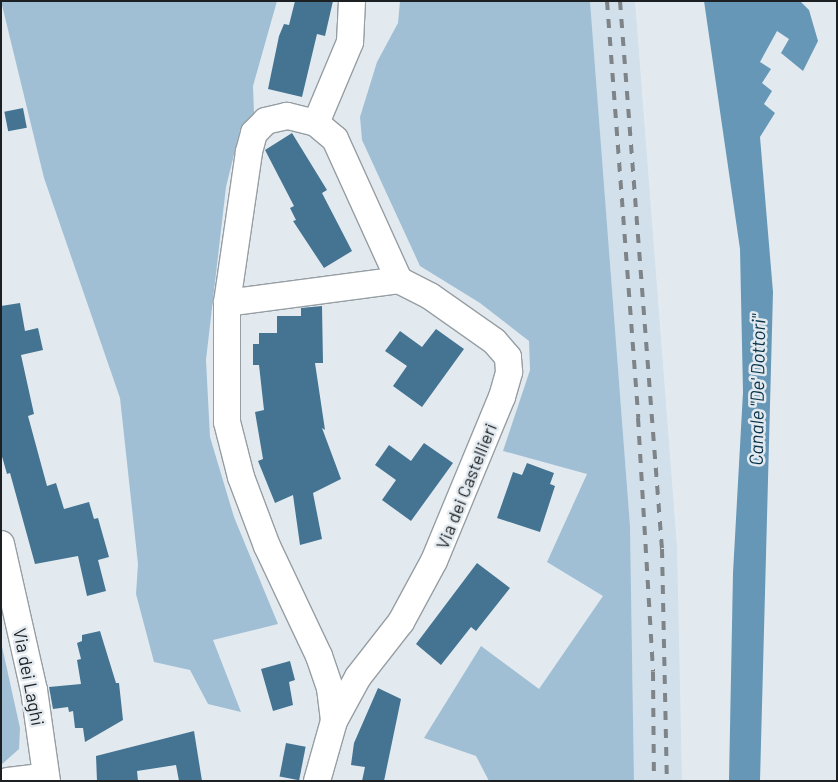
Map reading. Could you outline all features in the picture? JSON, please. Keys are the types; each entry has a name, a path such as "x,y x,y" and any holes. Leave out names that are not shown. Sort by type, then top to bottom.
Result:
{"street":[{"path":"316,123 350,42 352,1"},
{"name":"Via dei Castellieri","path":"318,781 334,721 358,676 401,622 434,562 502,397 509,372 508,357 494,341 430,296 399,280 335,139 316,123 287,116 266,121 254,133 249,152 227,304 226,422 238,468 267,546 319,656 330,688 334,721"},
{"path":"227,304 399,280"},
{"name":"Via dei Laghi","path":"1,544 34,690 47,778"},
{"path":"8,781 47,778"}],"shaded area":[{"path":"1,1 277,1 253,86 254,113 240,130 226,187 206,360 210,437 234,517 278,624 213,640 241,712 208,704 190,670 154,662 136,594 138,564 120,398 44,178"},
{"path":"400,1 590,1 630,526 634,781 489,781 476,756 424,738 481,646 539,689 603,596 547,562 587,474 503,451 530,370 529,341 480,303 420,266 362,140 360,117 377,62 398,23"},
{"path":"590,1 635,1 677,547 682,781 634,781 630,526"},
{"path":"1,642 20,728 19,749 1,765"}],"water":[{"name":"Canale \"De' Dottori\"","path":"704,1 800,1 809,10 818,41 803,71 781,53 789,39 777,31 760,62 771,69 762,83 772,91 764,104 775,113 760,137 773,292 760,781 729,781 733,573 743,392 740,249"}],"building":[{"path":"295,1 333,1 325,36 317,34 302,97 268,89 279,36 284,24 289,25"},
{"path":"23,108 27,128 8,131 4,112"},
{"path":"292,133 327,190 322,193 352,251 324,268 293,221 296,220 290,208 294,206 265,150"},
{"path":"20,303 25,331 38,328 43,350 21,355 34,414 28,416 47,486 56,483 64,509 89,502 94,519 98,518 109,557 98,560 106,591 87,596 78,556 35,564 10,473 7,474 1,453 1,306"},
{"path":"322,306 323,363 315,363 325,430 322,428 341,479 313,493 322,539 300,545 293,495 275,503 258,461 263,459 255,412 264,410 259,365 253,365 253,344 259,344 259,333 277,333 277,316 301,316 301,308"},
{"path":"436,329 464,349 422,407 393,386 407,366 385,351 400,331 422,347"},
{"path":"424,443 453,463 411,521 382,500 396,480 375,465 389,445 411,461"},
{"path":"527,463 554,473 550,484 555,486 540,532 497,518 513,472 522,475"},
{"path":"477,563 510,588 476,631 471,627 441,665 416,644"},
{"path":"100,631 116,683 119,683 123,720 85,742 83,728 75,728 73,711 69,712 68,707 53,709 49,687 81,684 77,660 81,659 77,643 82,641 82,635"},
{"path":"290,661 295,680 289,682 293,705 273,711 261,669"},
{"path":"378,688 401,699 384,781 362,781 365,767 351,765 354,743"},
{"path":"194,731 202,781 179,781 176,765 137,771 138,781 97,781 96,756"},
{"path":"286,743 306,747 299,780 280,776"}],"railway":[{"path":"607,1 638,418 653,672 654,781"},
{"path":"620,1 662,549 667,781"}]}
